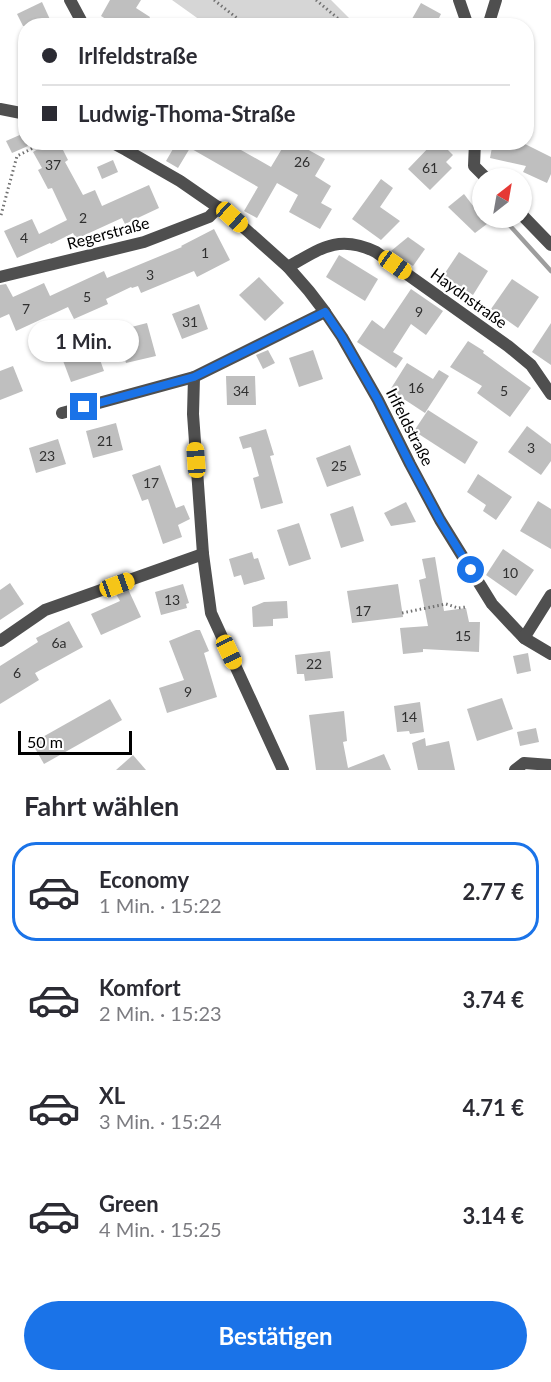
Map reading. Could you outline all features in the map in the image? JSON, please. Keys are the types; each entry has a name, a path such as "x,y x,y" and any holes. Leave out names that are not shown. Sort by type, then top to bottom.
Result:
{"street":[{"path":"70,0 80,18"},
{"path":"459,0 465,18"},
{"path":"490,18 496,0"},
{"path":"0,109 18,112"},
{"name":"Irlfeldstraße","path":"126,150 219,207 288,267 325,312 342,337 378,400 440,520 492,604 524,638 551,654"},
{"path":"475,150 474,166 476,168"},
{"name":"Regerstraße","path":"0,277 144,242 209,217 219,207"},
{"path":"532,225 551,245"},
{"name":"Haydnstraße","path":"288,267 316,250 333,245 347,243 361,245 376,252 508,346 531,365 551,394"},
{"path":"62,413 194,377 325,312"},
{"path":"194,377 193,414 203,554 211,613 283,770"},
{"path":"0,641 45,610 203,554"},
{"path":"524,638 551,595"},
{"path":"515,770 524,763 551,765"}],"path":[{"path":"214,0 237,18"},
{"path":"316,0 337,18"},
{"path":"1,215 17,156 29,150"},
{"path":"402,613 446,604 458,608 466,607"}],"shaded area":[{"path":"172,0 331,0 349,18 197,18"}],"building":[{"path":"110,0 141,0 136,8 150,17 104,18 101,16"},
{"path":"42,2 49,18 19,18 17,14"},
{"path":"421,3 441,14 439,18 413,18"},
{"path":"18,136 19,150 12,153 6,141"},
{"path":"534,148 551,157 551,174 547,183 532,176 532,168 525,168 526,166 490,158 492,150"},
{"path":"63,150 68,160 65,162 83,195 95,190 102,206 149,185 159,208 125,224 122,218 76,239 73,233 17,258 4,231 32,219 39,234 67,220 52,188 48,189 38,170 42,168 33,152"},
{"path":"172,150 189,150 178,168 166,161"},
{"path":"193,150 241,150 271,167 281,150 309,150 325,159 315,176 331,186 321,203 332,209 320,229 289,212 298,195 277,183 257,218 244,211 258,187"},
{"path":"426,150 448,150 453,155 446,162 452,168 430,190 408,169"},
{"path":"113,160 118,172 102,179 97,167"},
{"path":"381,179 393,188 380,207 400,221 381,240 352,219"},
{"path":"464,194 472,204 472,228 482,228 475,233 448,207"},
{"path":"214,229 230,260 197,277 194,271 141,293 138,286 131,287 106,299 108,304 74,319 68,307 16,331 9,314 0,318 0,285 6,284 13,297 44,283 50,296 104,271 107,278 182,247"},
{"path":"408,237 425,249 413,266 391,251"},
{"path":"459,252 488,271 473,295 443,276"},
{"path":"339,255 378,279 365,301 326,277"},
{"path":"259,277 284,303 265,321 239,295"},
{"path":"512,279 539,297 518,328 491,309"},
{"path":"411,289 443,311 426,335 411,324 393,352 403,358 396,368 357,342 372,320 384,329"},
{"path":"199,304 208,329 182,339 172,314"},
{"path":"147,323 156,356 126,363 122,350 99,357 104,371 71,382 59,350 104,334"},
{"path":"551,323 551,365 532,352"},
{"path":"468,341 531,388 510,417 477,393 482,386 450,367"},
{"path":"268,350 275,363 263,369 256,355"},
{"path":"313,350 323,379 299,387 289,358"},
{"path":"407,363 433,379 439,370 449,376 425,413 390,390"},
{"path":"13,366 23,391 0,400 0,371"},
{"path":"226,376 255,376 256,405 227,405"},
{"path":"428,410 478,442 465,464 414,431"},
{"path":"116,423 123,450 93,458 86,431"},
{"path":"527,426 551,444 551,461 541,475 508,452"},
{"path":"266,429 274,455 270,456 283,503 261,509 253,478 259,476 251,447 243,449 239,437"},
{"path":"58,439 66,464 36,473 29,448"},
{"path":"350,445 361,475 327,487 316,458"},
{"path":"160,465 176,508 184,505 190,519 178,525 182,537 163,544 148,499 142,501 132,475"},
{"path":"478,474 512,497 496,520 483,511 486,505 467,492"},
{"path":"538,501 551,509 551,549 520,531"},
{"path":"406,502 416,522 391,526 384,513"},
{"path":"353,506 364,541 341,548 330,514"},
{"path":"299,523 311,559 289,566 277,530"},
{"path":"503,549 534,570 516,596 486,575"},
{"path":"252,552 254,559 258,558 265,579 244,585 241,575 234,577 229,559"},
{"path":"435,557 444,611 466,608 469,622 480,622 479,652 423,649 423,652 403,654 400,628 428,626 419,580 426,578 422,559"},
{"path":"10,583 24,604 0,620 0,590"},
{"path":"183,584 189,603 186,604 187,608 161,615 155,592"},
{"path":"398,584 403,617 352,623 347,591"},
{"path":"128,589 141,617 101,635 91,614 120,601 116,594"},
{"path":"287,601 288,618 273,619 273,626 253,627 252,607 264,602"},
{"path":"69,621 83,647 35,673 39,680 0,704 0,666 38,642 36,638"},
{"path":"200,630 209,651 204,653 217,697 167,713 159,688 184,680 169,641"},
{"path":"330,651 333,678 305,681 304,674 297,674 295,655"},
{"path":"528,653 531,671 517,674 513,656"},
{"path":"502,698 513,729 477,741 467,709"},
{"path":"110,699 122,720 44,764 32,743"},
{"path":"420,702 424,732 410,734 409,731 397,732 394,706"},
{"path":"344,711 347,741 343,742 348,768 384,754 391,770 316,770 309,715"},
{"path":"536,728 539,742 520,746 517,732"},
{"path":"425,738 426,746 449,741 455,770 418,770 412,743"},
{"path":"133,755 146,770 116,770"}],"waterway":[{"path":"512,228 551,271"}],"route":[{"path":"84,407 194,377 325,312 378,400 440,520 471,570"}]}
